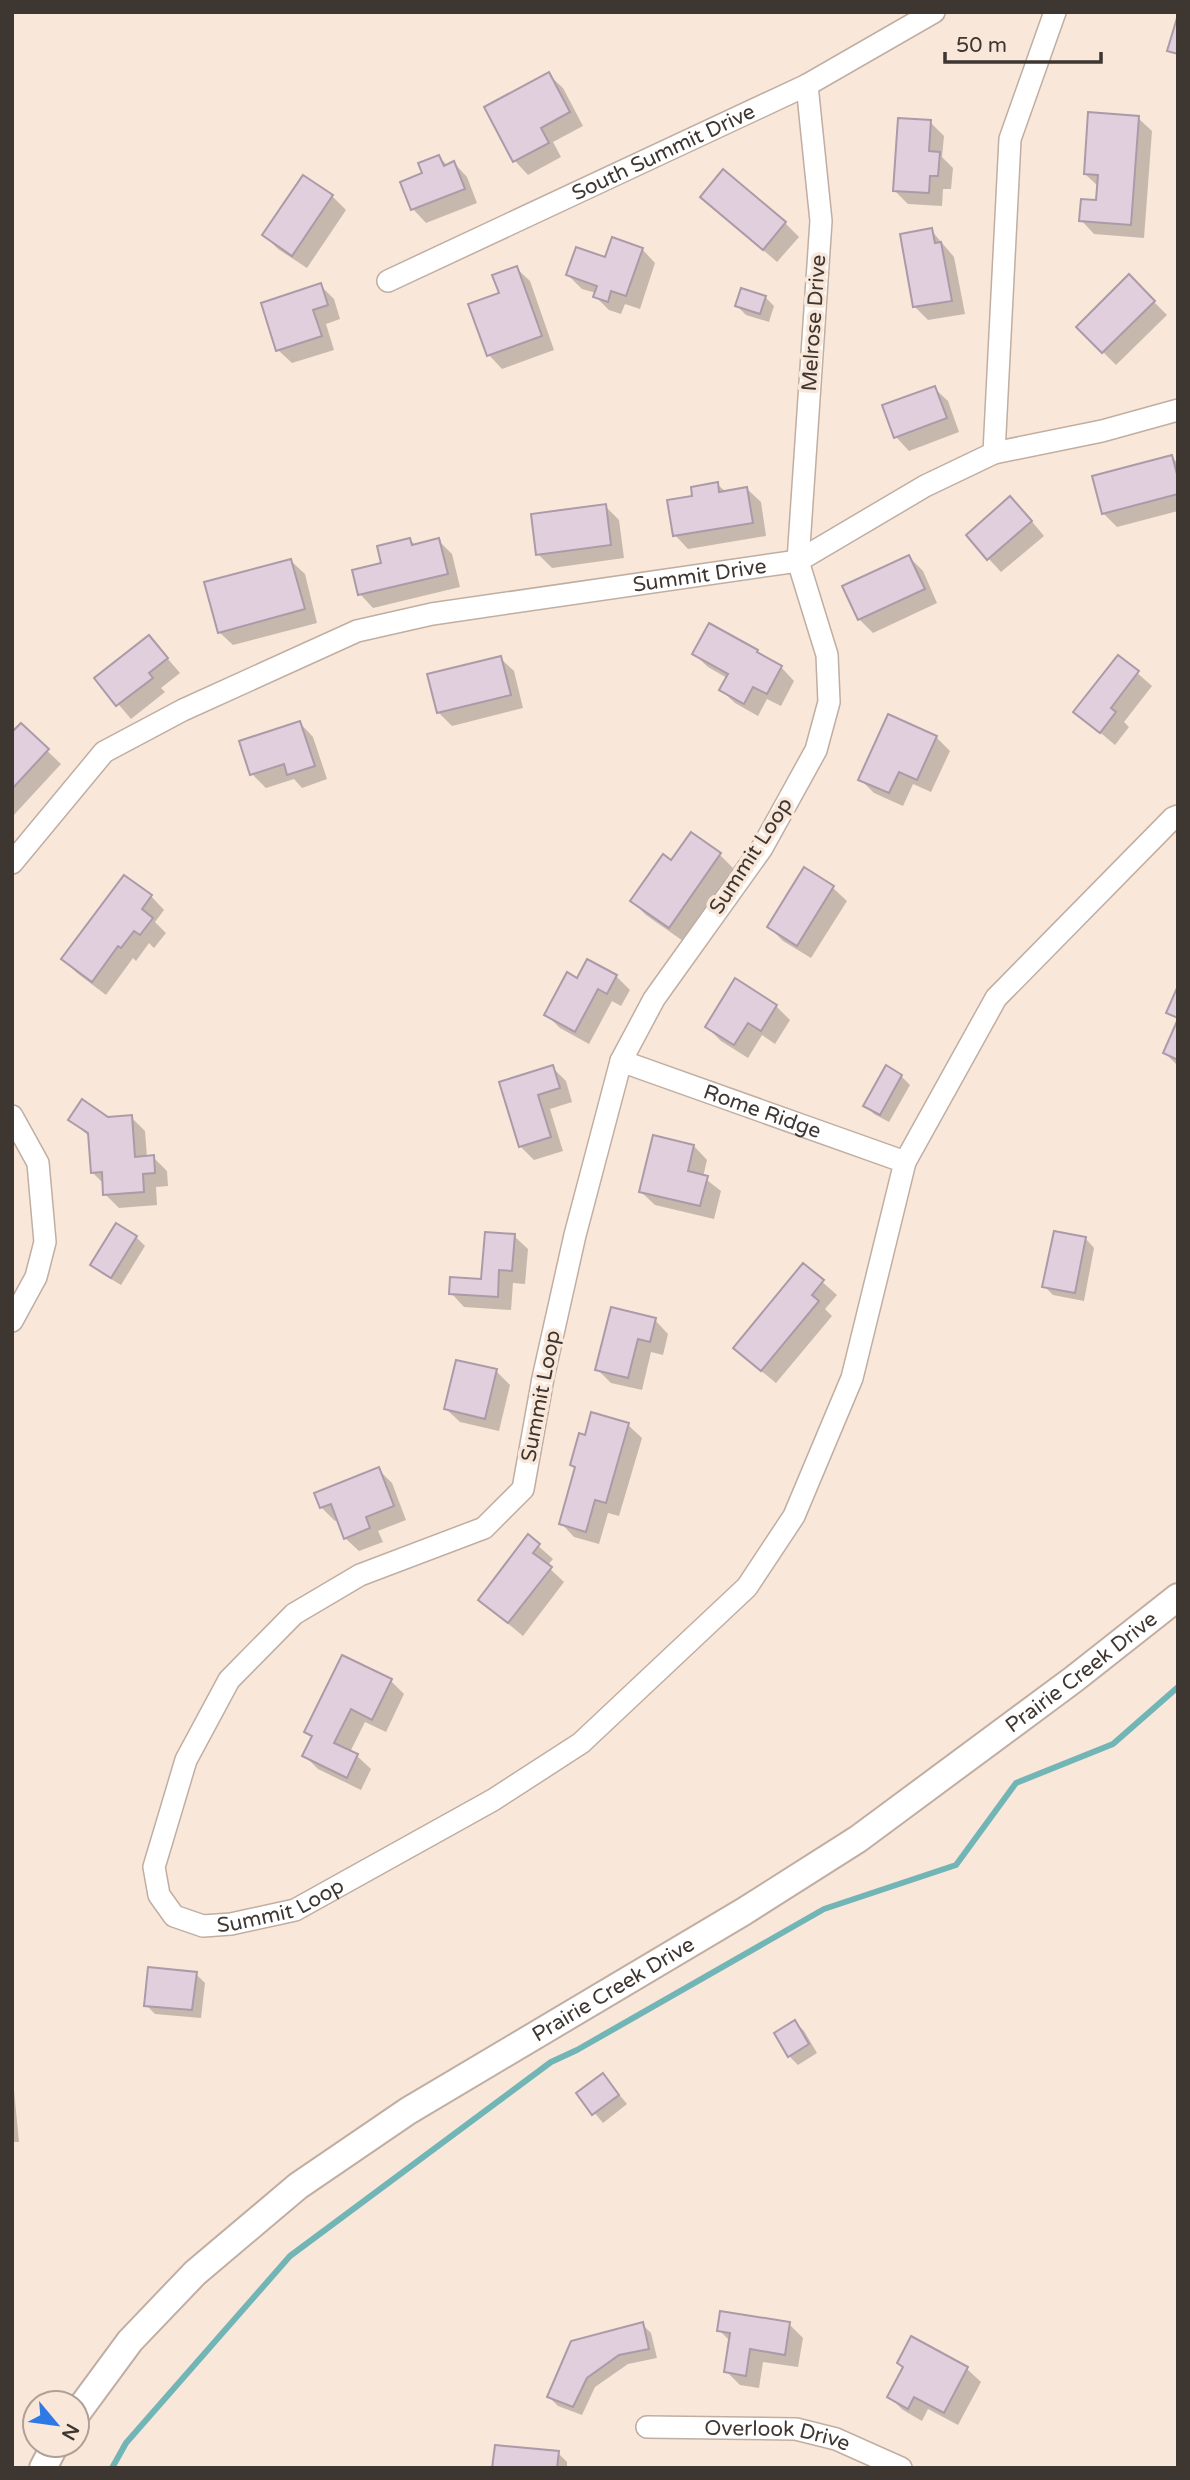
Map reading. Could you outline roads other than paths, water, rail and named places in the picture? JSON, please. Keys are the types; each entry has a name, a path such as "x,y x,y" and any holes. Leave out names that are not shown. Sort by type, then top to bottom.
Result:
{"main road":[{"name":"Prairie Creek Drive","path":"91,2394 131,2341 195,2273 298,2186 408,2111 743,1912 858,1839 1074,1679 1178,1597"}],"street":[{"name":"South Summit Drive","path":"388,281 807,85 934,12"},
{"path":"994,453 1010,139 1055,12"},
{"name":"Melrose Drive","path":"798,561 821,221 807,85"},
{"name":"Summit Drive","path":"12,863 104,752 183,710 357,631 432,614 798,561 925,486 994,453 1102,431 1178,410"},
{"name":"Summit Loop","path":"798,561 827,655 829,702 816,750 762,848 654,999 621,1061 575,1235 543,1378 523,1489 484,1528 360,1576 293,1615 229,1680 186,1759 154,1867 159,1895 174,1916 203,1926 231,1924 295,1910 493,1800 581,1743 747,1587 794,1516 852,1378 905,1162 996,998 1173,818 1178,816"},
{"name":"Rome Ridge","path":"621,1061 905,1162"},
{"path":"12,1116 38,1163 44,1242 36,1277 12,1321"},
{"name":"Overlook Drive","path":"647,2427 796,2429 836,2439 901,2468"}],"waterway":[{"path":"112,2468 126,2443 290,2256 551,2062 577,2050 824,1909 956,1865 1016,1783 1113,1744 1178,1687"}]}
